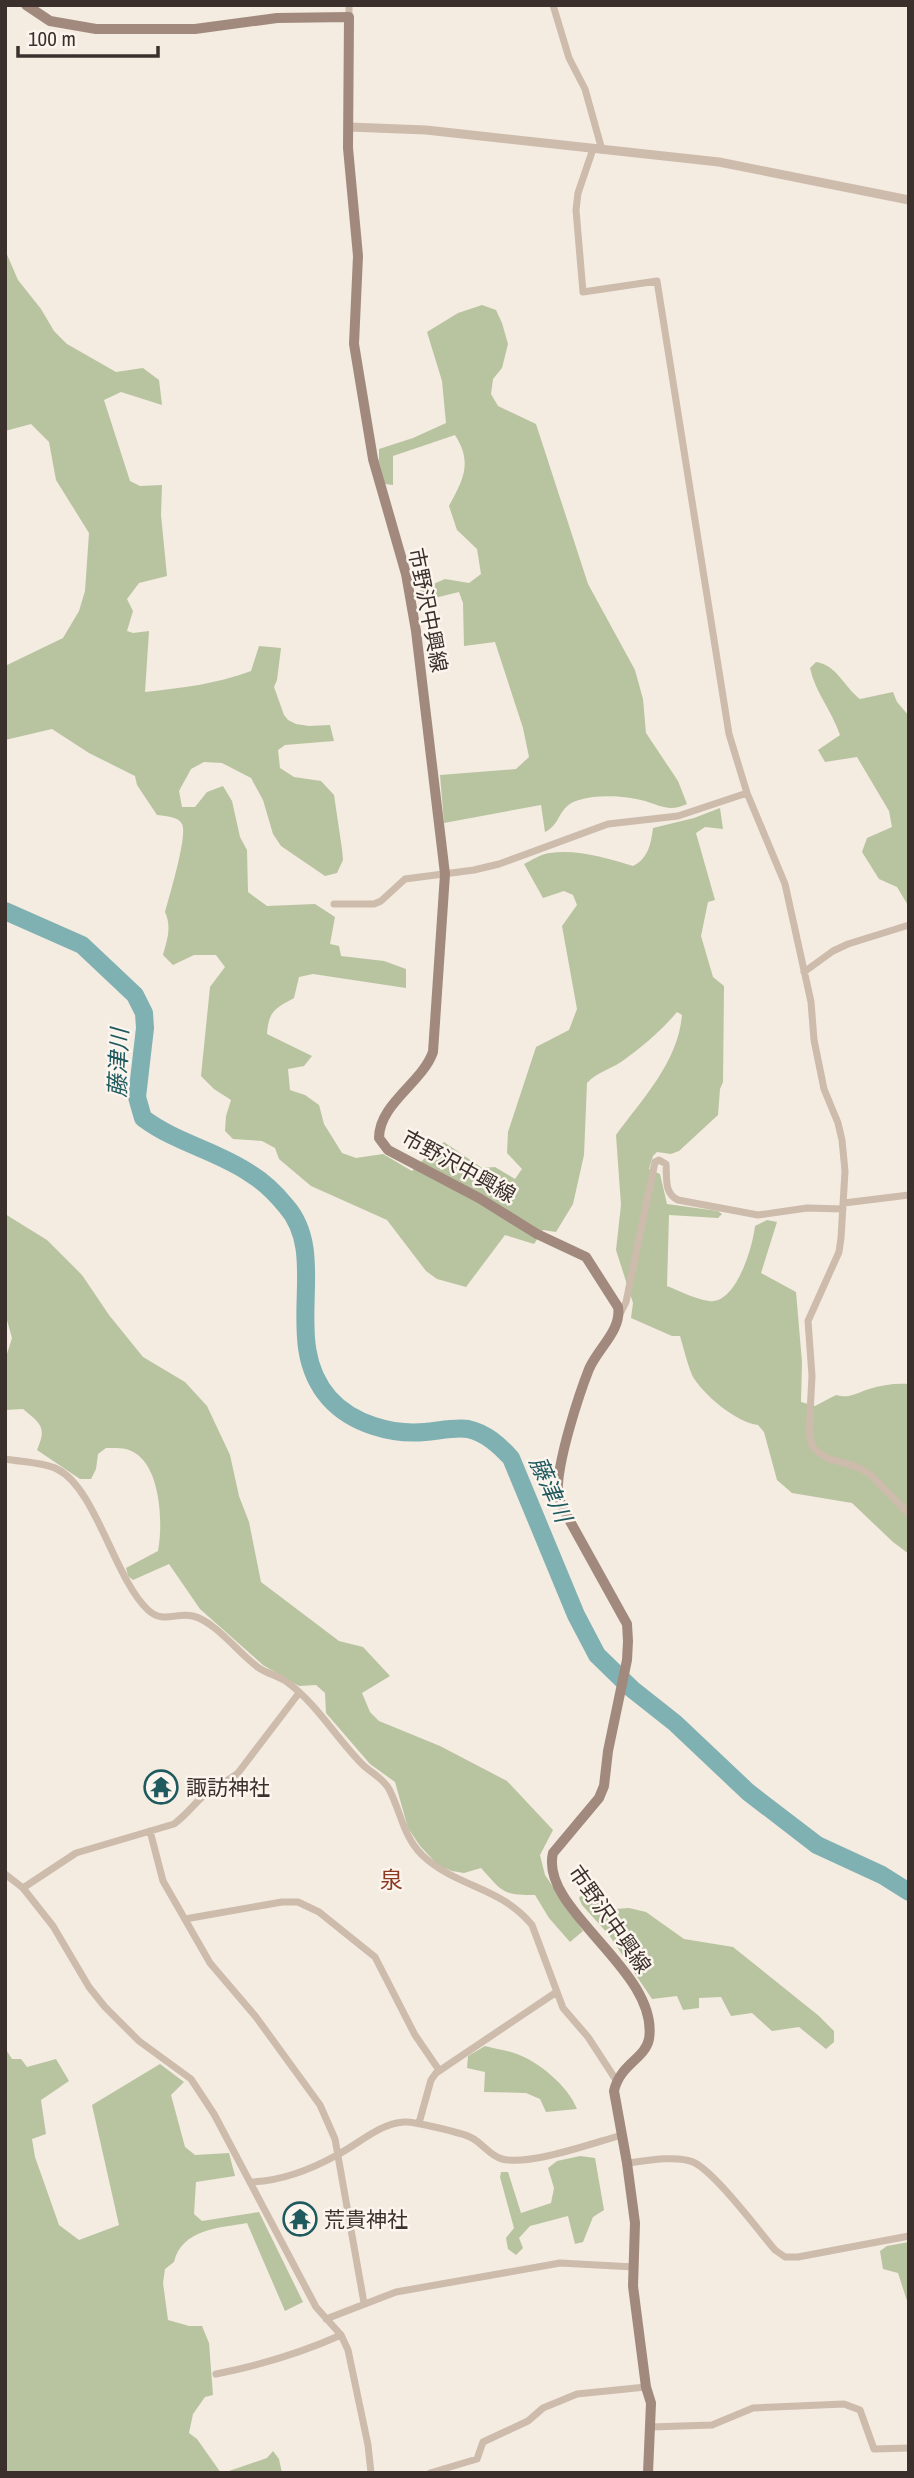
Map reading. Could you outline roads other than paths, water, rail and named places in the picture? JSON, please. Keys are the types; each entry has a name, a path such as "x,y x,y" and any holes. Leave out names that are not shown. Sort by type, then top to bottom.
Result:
{"main road":[{"name":"市野沢中興線","path":"26,5 50,21 96,29 195,29 349,11 349,178 358,256 354,344 373,459 406,574 416,631 444,874 433,1052 424,1070 398,1098 382,1124 379,1138 388,1150 479,1198 537,1234 586,1257 618,1307 617,1324 590,1367 563,1455 558,1485 561,1505 627,1624 627,1660 608,1751 604,1786 599,1798 553,1853 550,1864 569,1903 622,1969 642,1998 646,2010 649,2039 646,2048 622,2070 616,2080"},
{"path":"616,2080 614,2091 635,2223 633,2286 646,2387 651,2403 648,2473"}],"street":[{"path":"553,5 569,58 589,99 598,150 579,193 576,210 583,292 657,281 729,734 747,793 785,884 804,972 824,1089 842,1140 844,1206 839,1252 808,1321 812,1376 809,1433 812,1446 828,1459 855,1466 870,1474 909,1514"},
{"path":"349,127 426,130 719,162 909,200"},
{"path":"334,904 374,904 405,879 499,864 608,824 678,816 747,793"},
{"path":"804,972 848,944 909,925"},
{"path":"619,1314 626,1302 655,1162 660,1160 666,1164 671,1197 758,1215 844,1206 909,1195"},
{"path":"5,1459 54,1467 70,1479 99,1525 137,1598 149,1612 165,1619 187,1615 196,1617 208,1623 262,1670 287,1681 363,1765 388,1788 403,1828 420,1853 448,1875 504,1899 524,1916 532,1925 555,1993 563,2008 588,2037 616,2080"},
{"path":"23,1888 76,1853 174,1824 214,1788 230,1780 248,1761 299,1693"},
{"path":"150,1831 163,1881 210,1964 256,2017 314,2096 335,2139 364,2303"},
{"path":"5,1874 23,1888 53,1926 89,1987 105,2007 139,2041 191,2079 214,2114 316,2307 341,2335 348,2350 368,2445 371,2473"},
{"path":"185,1919 282,1902 298,1902 319,1912 374,1957 415,2035 439,2070"},
{"path":"419,2123 431,2080 439,2070 555,1993"},
{"path":"251,2182 272,2181 297,2173 337,2155 387,2126 409,2121 470,2136 499,2159 519,2162 622,2135"},
{"path":"627,2163 661,2159 692,2161 709,2173 775,2250 785,2257 798,2257 909,2236"},
{"path":"327,2319 396,2292 560,2263 634,2267"},
{"path":"216,2374 303,2352 341,2335"},
{"path":"430,2473 477,2459 483,2442 528,2421 543,2408 568,2398 596,2390 646,2387"},
{"path":"651,2427 712,2425 753,2408 844,2404 860,2410 874,2449 909,2448"}],"waterway":[{"name":"藤津川","path":"5,911 82,945 135,995 144,1013 145,1028 137,1097 143,1118 169,1134 225,1159 256,1177 286,1206 299,1227 305,1250 305,1326 308,1351 315,1375 329,1398 349,1415 373,1426 399,1432 468,1429 481,1433 497,1444 511,1458 576,1615 597,1655 748,1792 817,1845 882,1875 909,1892"}],"place":[{"name":"諏訪神社","path":"161,1787"},
{"name":"荒貴神社","path":"300,2219"}],"district":[{"name":"泉","path":"391,1879"}]}
